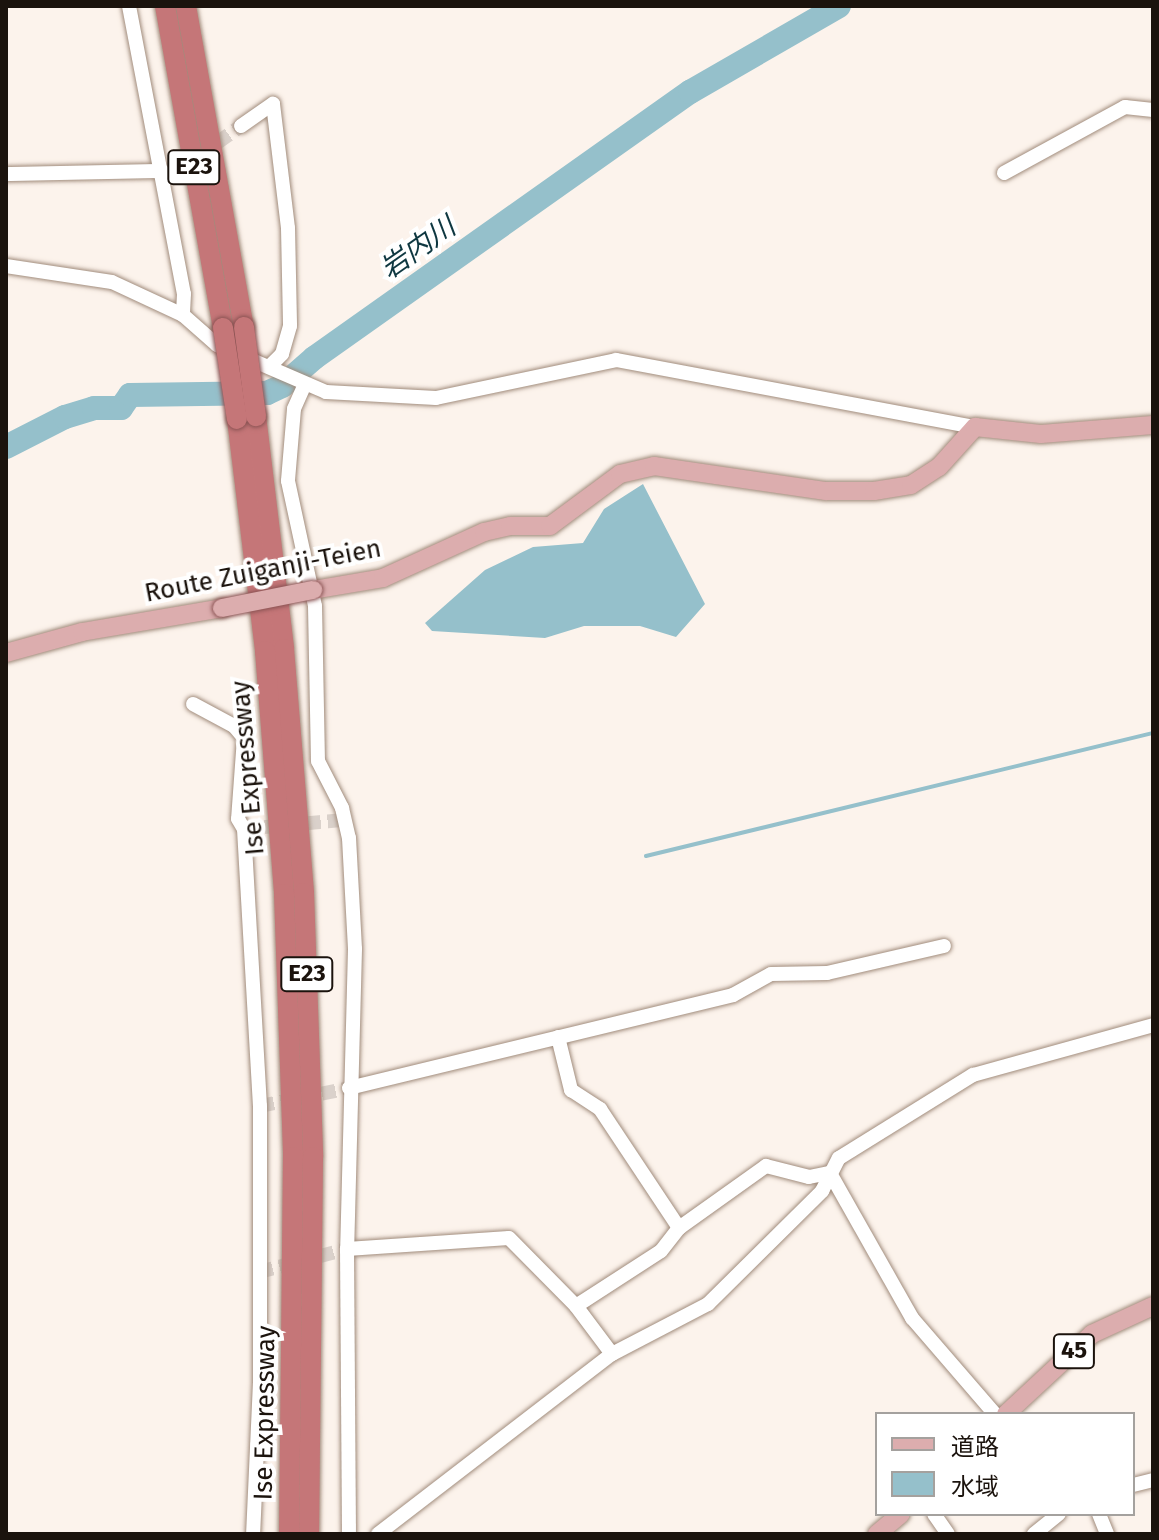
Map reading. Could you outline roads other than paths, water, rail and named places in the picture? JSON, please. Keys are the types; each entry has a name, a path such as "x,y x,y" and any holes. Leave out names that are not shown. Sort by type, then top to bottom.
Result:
{"highway":[{"name":"Ise Expressway","path":"165,6 233,327 284,649 304,893 313,1157 309,1534"},
{"name":"Ise Expressway","path":"186,6 228,233 233,327"},
{"path":"200,6 235,203 228,233"},
{"name":"Ise Expressway","path":"246,418 285,910 293,1157 289,1534"}],"main road":[{"path":"975,427 1041,434 1153,425"},
{"name":"Route Zuiganji-Teien","path":"6,653 82,632 383,578 484,532 510,526 550,526 620,474 654,466 826,491 911,485 939,467 975,427"},
{"name":"45","path":"1008,1412 1092,1334 1153,1306"},
{"path":"877,1534 899,1516"}],"street":[{"path":"129,6 162,171 183,315"},
{"path":"241,126 273,104 288,228 290,326 282,354 270,366"},
{"path":"1004,173 1125,107 1153,110"},
{"path":"6,174 162,171"},
{"path":"6,266 112,282 183,315 217,345 326,392 436,398 616,360 975,427"},
{"path":"305,384 294,409 288,481 313,590 318,761 342,808 349,838 355,949 347,1249 349,1534"},
{"path":"193,704 234,726 244,738 238,819 244,829 260,1106 260,1382 253,1534"},
{"path":"349,1088 733,995 771,974 827,973 944,946"},
{"path":"378,1534 612,1354 708,1304 822,1191 839,1158 973,1075 1153,1025"},
{"path":"558,1037 571,1090 600,1109 679,1228"},
{"path":"576,1306 661,1251 679,1228 766,1166 809,1177 830,1173"},
{"path":"830,1173 912,1318 993,1412"},
{"path":"347,1249 509,1238 576,1306 612,1354"},
{"path":"935,1516 948,1534"},
{"path":"1034,1534 1056,1516"}],"water":[{"path":"643,484 705,604 676,637 640,626 584,626 545,638 432,631 425,623 485,570 533,547 583,543 604,509"}],"waterway":[{"name":"岩内川","path":"6,447 65,417 94,408 121,408 130,395 267,393 282,386 314,358 690,92 839,6"},
{"path":"646,856 1153,733"}],"tunnel":[{"path":"162,171 183,167 241,126"},
{"path":"244,829 342,820"},
{"path":"260,1106 349,1088"},
{"path":"259,1272 347,1249"}]}
